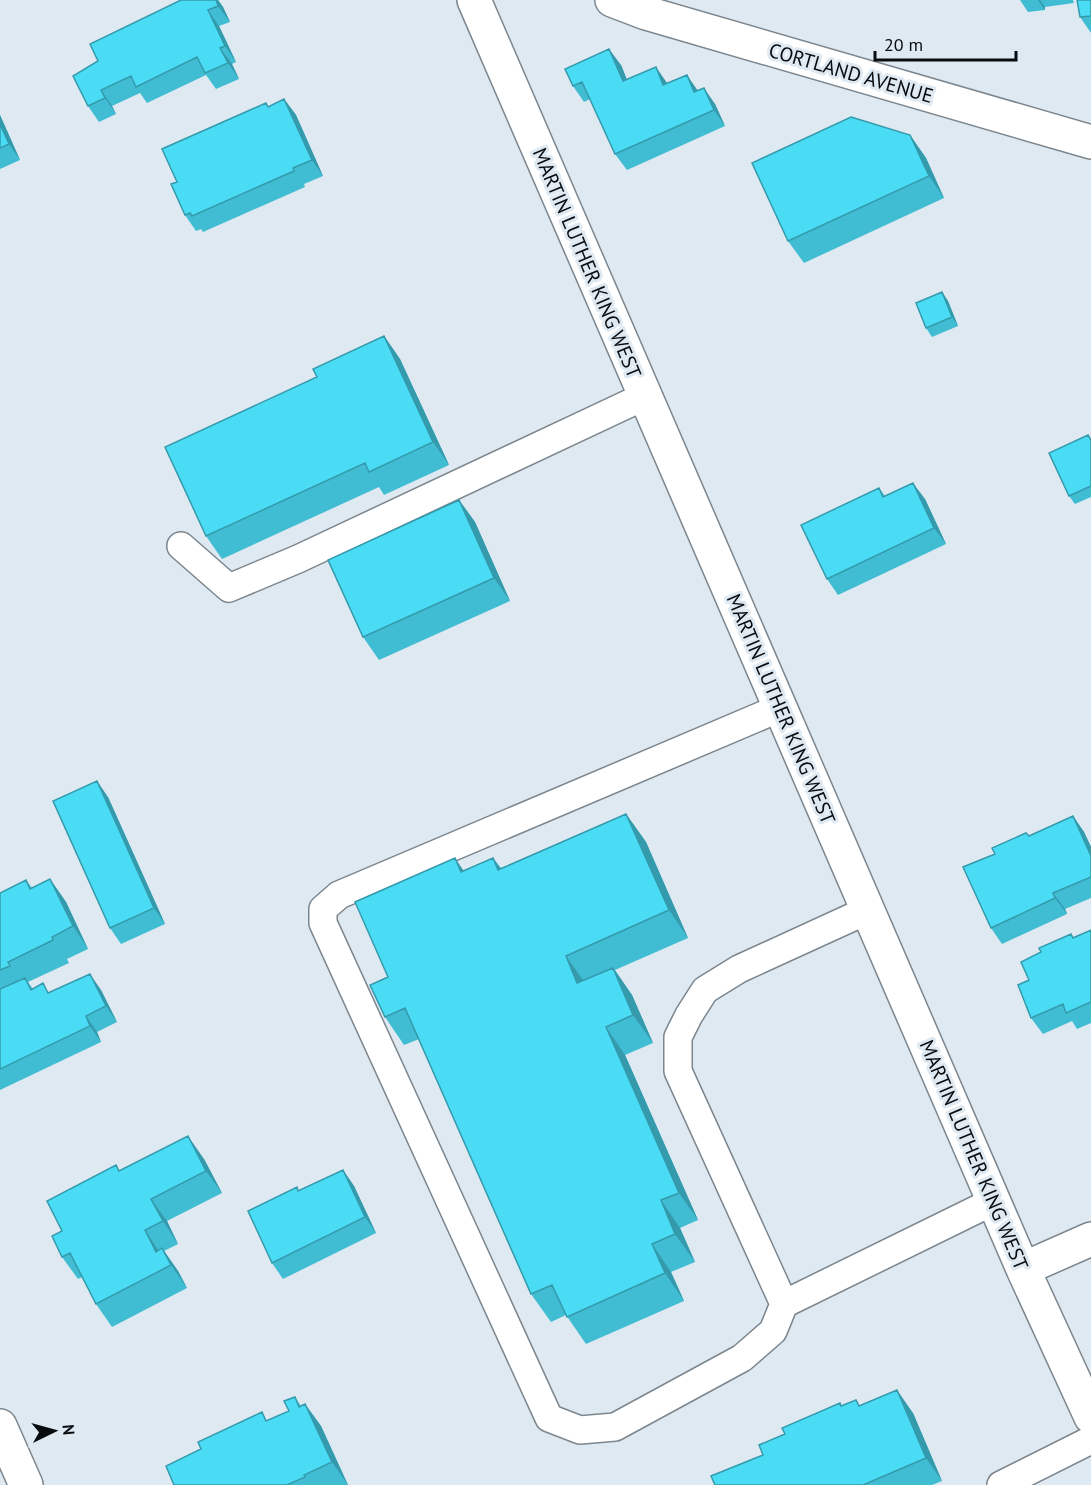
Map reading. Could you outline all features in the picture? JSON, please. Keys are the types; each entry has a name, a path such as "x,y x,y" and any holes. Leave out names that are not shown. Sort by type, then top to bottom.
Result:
{"street":[{"name":"MARTIN LUTHER KING WEST","path":"474,0 1023,1269 1091,1417"},
{"name":"CORTLAND AVENUE","path":"612,0 646,13 1091,142"},
{"path":"1023,1269 1091,1239"},
{"path":"0,1426 26,1485"}],"lane":[{"path":"182,546 229,588 645,396"},
{"path":"780,708 339,895 323,909 323,922 549,1418 580,1430 615,1427 742,1358 773,1331 784,1304 994,1201"},
{"path":"784,1304 678,1071 678,1037 705,990 739,969 868,910"},
{"path":"1001,1485 1091,1440"}],"building":[{"path":"181,0 216,0 218,6 208,10 225,46 220,48 228,63 205,73 197,57 136,87 131,76 101,90 105,98 88,106 73,76 98,61 90,44"},
{"path":"1077,0 1091,0 1091,16 1080,17"},
{"path":"609,49 623,81 656,67 663,85 687,75 694,92 704,88 714,110 615,154 582,82 573,86 565,69"},
{"path":"284,99 312,160 293,168 294,171 192,216 190,213 185,215 171,184 177,182 162,149 266,103 268,107"},
{"path":"851,117 910,135 929,176 788,241 752,163"},
{"path":"0,124 9,144 0,148"},
{"path":"942,292 952,317 926,328 916,303"},
{"path":"384,336 433,442 369,472 365,463 206,536 165,447 317,377 313,369"},
{"path":"1088,435 1091,440 1091,486 1069,496 1049,453"},
{"path":"913,483 934,528 827,579 801,525 879,488 883,497"},
{"path":"459,500 494,578 363,637 328,560"},
{"path":"97,781 154,908 110,928 53,801"},
{"path":"626,814 669,910 566,956 577,983 613,968 633,1015 606,1027 679,1193 661,1200 675,1234 652,1244 665,1273 567,1317 552,1285 531,1294 405,1008 385,1017 370,985 388,977 355,902 455,858 461,872 493,858 498,870"},
{"path":"1073,816 1091,856 1091,877 1053,893 1055,898 991,928 963,867 995,854 992,848 1026,833 1029,836"},
{"path":"50,879 73,926 52,937 53,940 8,962 10,966 0,970 0,893 26,880 30,889"},
{"path":"1091,930 1091,1002 1066,1013 1063,1004 1031,1018 1018,985 1029,980 1021,962 1041,952 1039,948 1071,934 1073,938"},
{"path":"90,974 106,1006 86,1016 90,1026 0,1069 0,989 25,978 31,990 43,983 48,993"},
{"path":"188,1136 206,1171 151,1199 163,1221 145,1230 156,1252 162,1248 171,1265 96,1304 70,1253 62,1257 52,1236 62,1231 47,1201 116,1165 119,1171"},
{"path":"343,1170 365,1217 272,1263 248,1211 297,1187 298,1191"},
{"path":"897,1390 926,1458 863,1485 715,1485 711,1476 763,1455 759,1445 785,1434 782,1428 840,1403 841,1406 856,1400 859,1406"},
{"path":"295,1397 299,1407 305,1404 332,1462 287,1485 174,1485 166,1466 201,1449 198,1442 262,1412 266,1421 289,1411 284,1401"}]}
